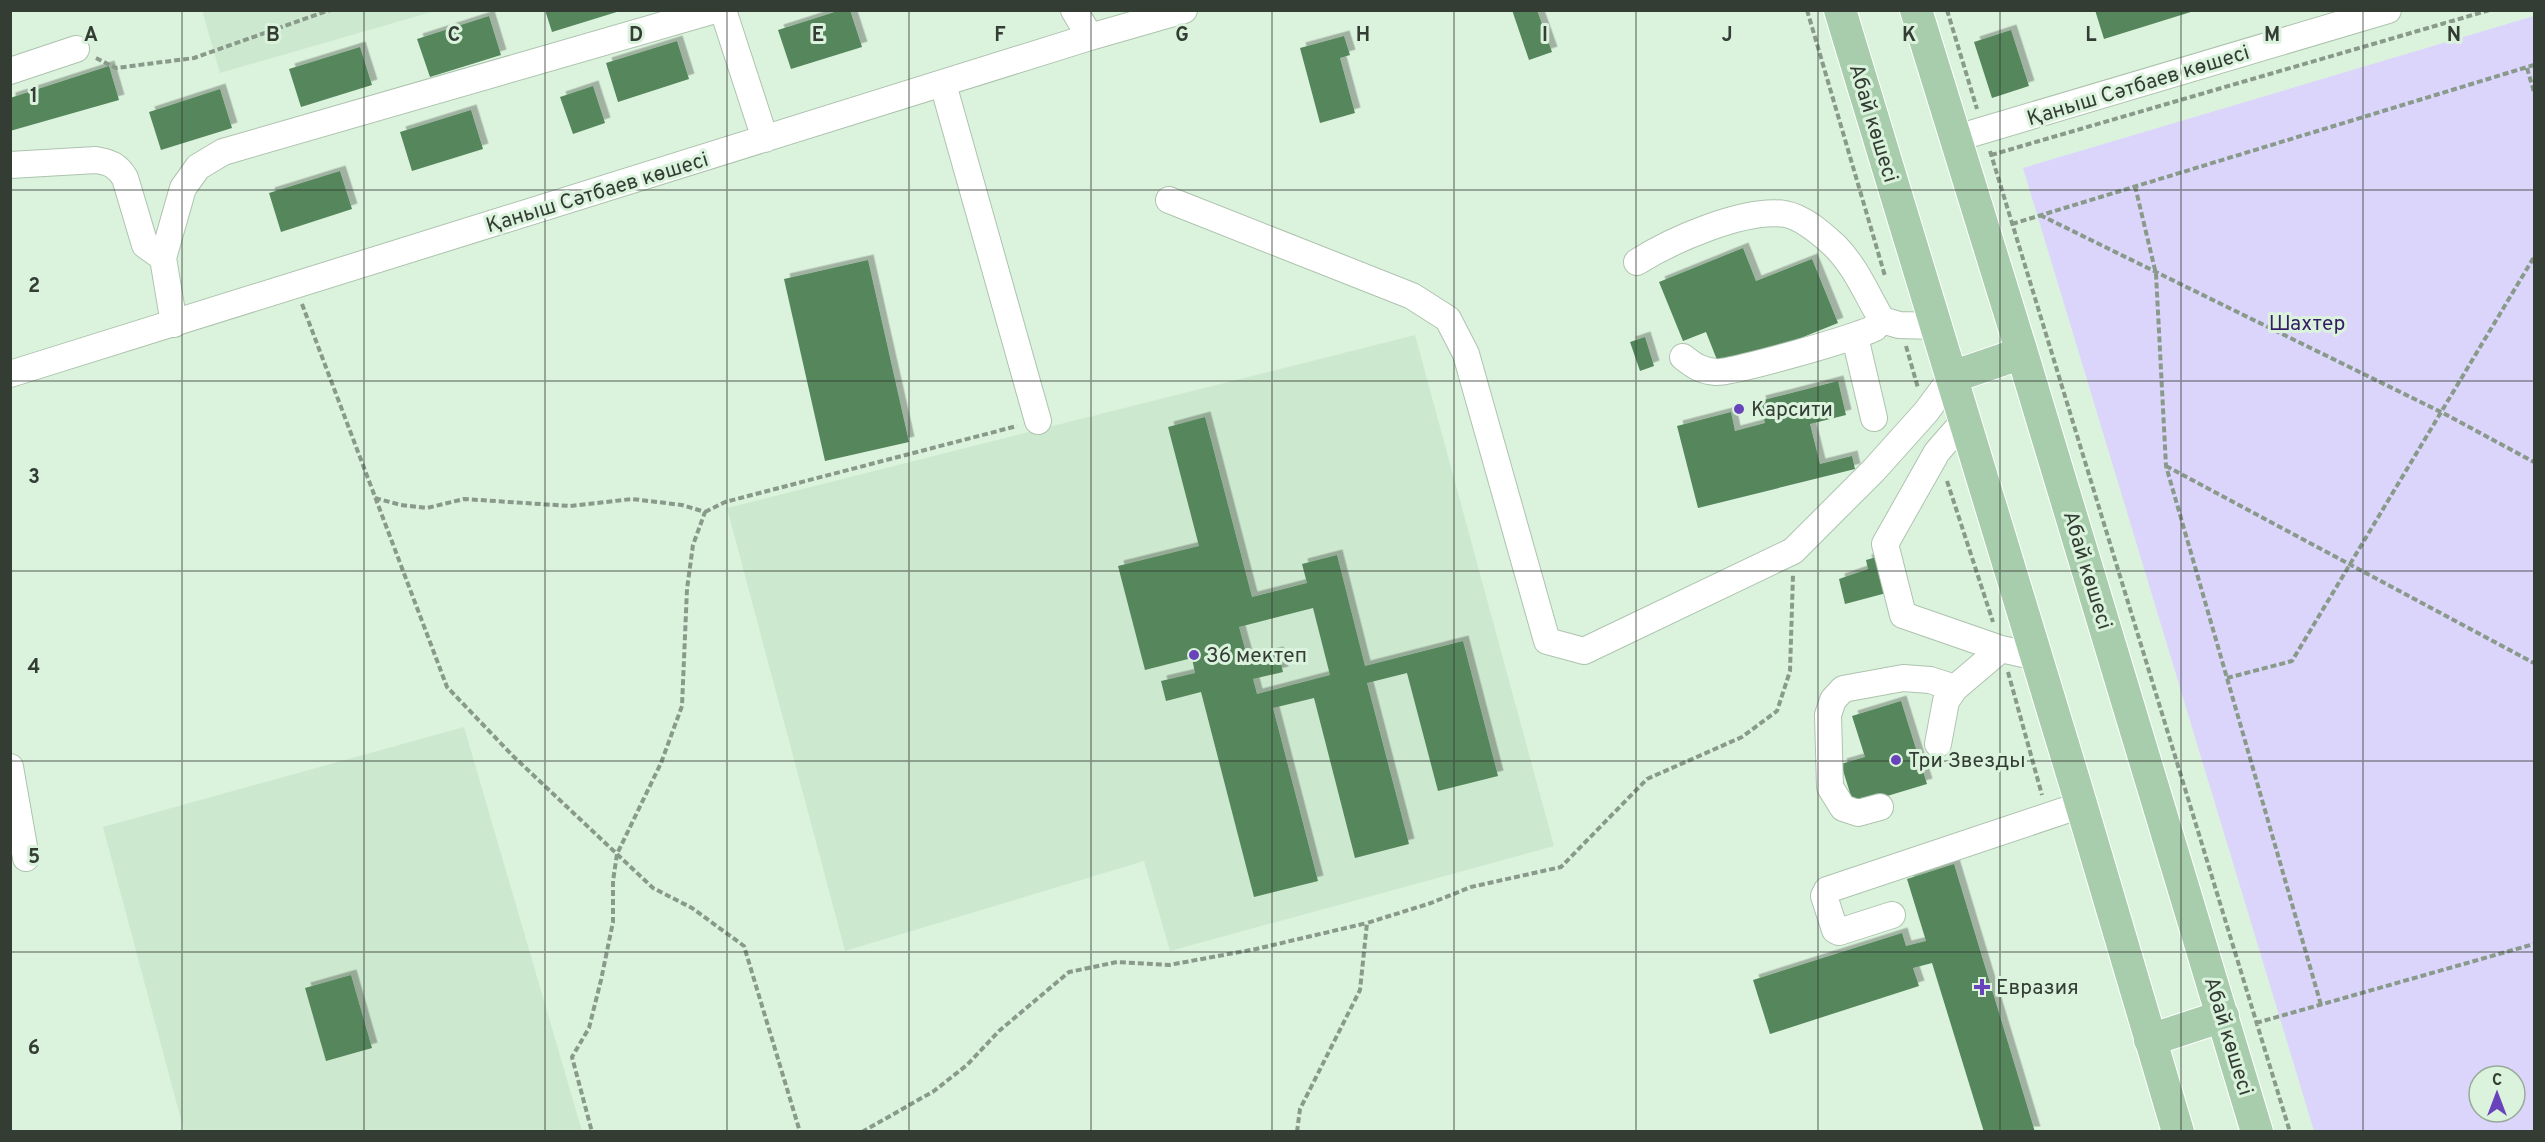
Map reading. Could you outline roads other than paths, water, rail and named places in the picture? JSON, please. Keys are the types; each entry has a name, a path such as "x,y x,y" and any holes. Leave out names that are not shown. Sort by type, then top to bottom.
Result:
{"main road":[{"name":"Абай көшесі","path":"1840,10 2037,657 2178,1131"},
{"name":"Абай көшесі","path":"1916,10 1970,134 2022,353 2257,1131"},
{"path":"1952,377 2022,353"},
{"path":"2150,1040 2223,1016"}],"street":[{"path":"174,324 163,258 183,188 198,167 223,152 715,10"},
{"path":"723,10 765,140"},
{"path":"1074,10 1090,37"},
{"name":"Қаныш Сәтбаев көшесі","path":"10,374 1090,37 1184,10"},
{"name":"Қаныш Сәтбаев көшесі","path":"1970,134 2388,10"},
{"path":"10,71 76,49"},
{"path":"943,84 1038,421"},
{"path":"10,165 96,160 108,162 120,170 125,178 145,245 163,258"},
{"path":"1169,200 1412,296 1448,319 1466,354 1547,641 1584,651 1793,551 1874,470 1926,412 1952,377"},
{"path":"1637,262 1654,251 1725,222 1763,214 1787,214 1813,227 1836,247 1855,271 1882,320 1899,325 1936,326"},
{"path":"1683,357 1700,370 1719,373 1753,367 1855,337 1876,327 1882,320"},
{"path":"1855,337 1874,418"},
{"path":"1965,420 1937,452 1885,544 1902,615 2001,649 2037,657"},
{"path":"1938,744 1946,701 1954,687 2001,649"},
{"path":"1880,807 1858,813 1843,808 1830,787 1828,715 1833,700 1843,689 1903,678 1930,680 1954,687"},
{"path":"10,767 27,858"},
{"path":"1892,915 1839,932 1835,930 1824,896 1827,890 2081,805"}],"place":[{"name":"Карсити","path":"1739,409"},
{"name":"36 мектеп","path":"1194,655"},
{"name":"Три Звезды","path":"1896,760"},
{"name":"Евразия","path":"1982,987"}],"park label":[{"name":"Шахтер","path":"2307,323"}]}
